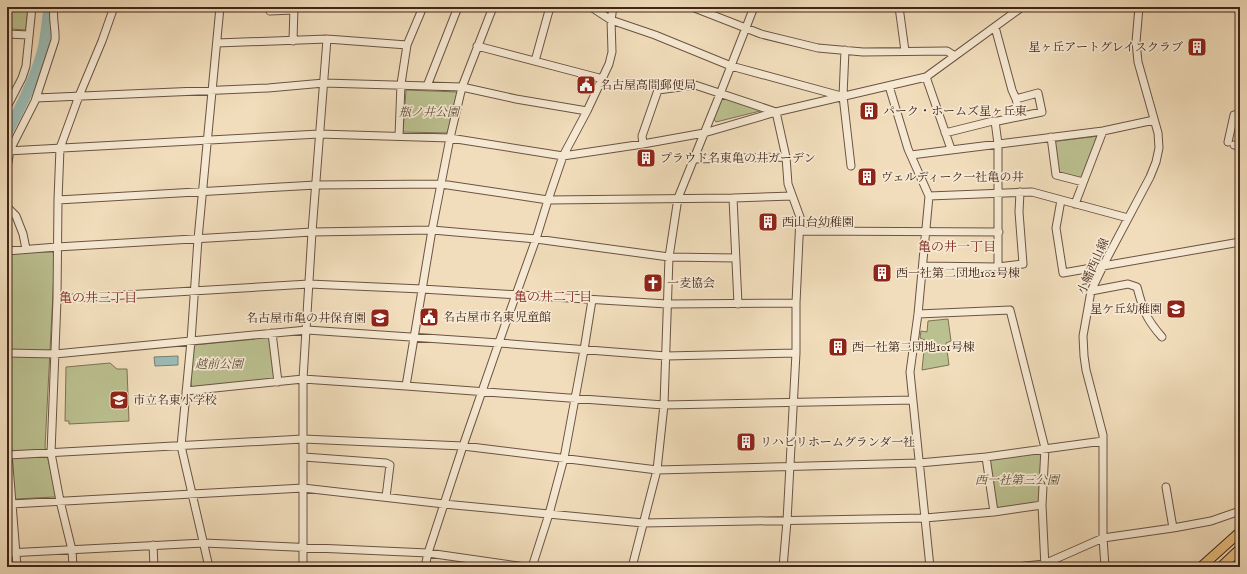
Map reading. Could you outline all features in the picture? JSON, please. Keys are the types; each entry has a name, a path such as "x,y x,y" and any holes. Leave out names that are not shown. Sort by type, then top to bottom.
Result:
{"main road":[{"path":"1201,567 1240,532"},
{"path":"1220,567 1240,549"}],"street":[{"path":"8,103 22,78 26,66 32,7"},
{"path":"7,168 8,151 36,98 56,40 53,16 54,7"},
{"path":"73,567 72,550 60,501 51,453 57,299 60,148 114,7"},
{"path":"209,567 182,446 198,239 220,7"},
{"path":"399,136 401,84 407,45 423,7"},
{"path":"427,86 458,7"},
{"path":"406,386 432,230 450,138 462,87 493,7"},
{"path":"535,61 550,7"},
{"path":"591,7 611,20 655,35 732,66 843,96"},
{"path":"425,567 428,553 463,446 536,239 563,156 603,79 609,64 612,52 611,20 613,7"},
{"path":"692,7 761,34 818,48 863,52 947,51 955,56"},
{"path":"632,567 657,470 664,405 669,257 678,198 732,66 754,7"},
{"path":"899,7 905,51"},
{"path":"8,151 319,134 450,138 563,156 704,133 776,112 926,77 1022,7"},
{"name":"小幡西山線","path":"1105,567 1103,538 1103,435 1086,370 1084,336 1091,291 1150,177 1156,162 1158,133 1138,62 1136,42 1138,7"},
{"path":"270,11 294,8 293,41"},
{"path":"995,27 1020,116"},
{"path":"7,34 29,35"},
{"path":"217,43 327,39 407,45"},
{"path":"303,567 303,379 312,232 327,39"},
{"path":"477,46 603,79"},
{"path":"845,50 843,96 851,166"},
{"path":"926,77 951,149"},
{"path":"36,98 268,88 324,82 462,87 516,99 587,111"},
{"path":"643,144 642,136 658,90 695,85 776,112"},
{"path":"889,86 911,155 929,196 918,314 910,372 930,567"},
{"path":"946,133 993,121 998,122 1042,112 1038,94 1016,98"},
{"path":"776,112 786,157 788,184 800,217 796,303 796,352 787,521 783,567"},
{"path":"1234,144 1234,115 1240,114"},
{"path":"911,155 1103,131 1154,120"},
{"path":"995,121 998,144 998,267"},
{"path":"1075,204 1103,131"},
{"path":"1051,137 1056,175 1083,182"},
{"path":"694,159 786,157"},
{"path":"58,200 316,185 442,184 548,200 792,196"},
{"path":"923,266 998,267 1023,264 1019,212 1020,192"},
{"path":"929,196 1032,192 1128,218"},
{"path":"734,198 735,258 738,304"},
{"path":"1062,200 1056,228 1063,273 1240,242"},
{"path":"7,207 16,216 23,234 26,249"},
{"path":"7,251 312,232 432,230 536,239 669,257 735,258"},
{"path":"800,231 999,232"},
{"path":"57,299 309,284 422,289 515,296 667,304 796,303"},
{"path":"1091,291 1128,284 1137,287 1143,310 1150,323 1162,337"},
{"path":"532,567 549,514 564,458 576,399 592,300"},
{"path":"918,314 1010,310 1045,448 1042,505 1044,565"},
{"path":"7,352 55,354 306,330 666,356 796,352"},
{"path":"272,333 278,382"},
{"path":"186,391 303,379 664,405 913,400"},
{"path":"8,455 303,439 463,446 657,470 919,463 986,457 1103,440"},
{"path":"7,441 12,552 16,567"},
{"path":"304,457 386,463 390,465 386,497"},
{"path":"986,457 994,512"},
{"path":"1166,487 1173,528"},
{"path":"11,504 303,488 444,504 643,523 925,518 994,512 1042,505"},
{"path":"1016,567 1044,565 1103,538 1211,521 1240,511"},
{"path":"12,552 204,543 428,553 479,564 525,567"},
{"path":"153,545 154,567"}],"green space":[{"path":"7,7 28,7 26,30 7,30"},
{"name":"瓶ノ井公園","path":"406,90 458,92 449,133 403,132"},
{"path":"723,97 759,106 760,111 716,122 713,118"},
{"path":"1099,136 1082,178 1057,172 1050,142"},
{"path":"10,252 52,252 55,254 45,447 57,495 55,497 16,499 12,494 8,350"},
{"path":"948,319 951,341 946,343 949,365 922,370 925,340 920,338 921,331 927,332 928,321"},
{"name":"越前公園","path":"270,337 275,379 194,388 191,385 193,345"},
{"path":"110,363 117,369 127,369 129,421 69,424 69,421 65,421 66,367"},
{"name":"西一社第三公園","path":"1042,451 1041,502 998,509 995,507 989,460 991,458"}],"water":[{"path":"178,356 178,365 155,366 154,357"}],"waterway":[{"path":"7,132 27,93 39,63 44,42 49,7"},
{"path":"7,562 8,567"}],"place":[{"name":"星ヶ丘アートグレイスクラブ","path":"1197,47"},
{"name":"名古屋高間郵便局","path":"586,85"},
{"name":"パーク・ホームズ星ヶ丘東","path":"869,111"},
{"name":"プラウド名東亀の井ガーデン","path":"646,158"},
{"name":"ヴェルディーク一社亀の井","path":"867,177"},
{"name":"西山台幼稚園","path":"768,222"},
{"name":"西一社第二団地102号棟","path":"882,273"},
{"name":"一麦協会","path":"653,283"},
{"name":"星ケ丘幼稚園","path":"1176,309"},
{"name":"名古屋市名東児童館","path":"429,317"},
{"name":"名古屋市亀の井保育園","path":"380,318"},
{"name":"西一社第二団地101号棟","path":"838,347"},
{"name":"市立名東小学校","path":"119,400"},
{"name":"リハビリホームグランダ一社","path":"746,442"}],"district":[{"name":"亀の井一丁目","path":"957,246"},
{"name":"亀の井二丁目","path":"553,296"},
{"name":"亀の井三丁目","path":"98,297"}]}
